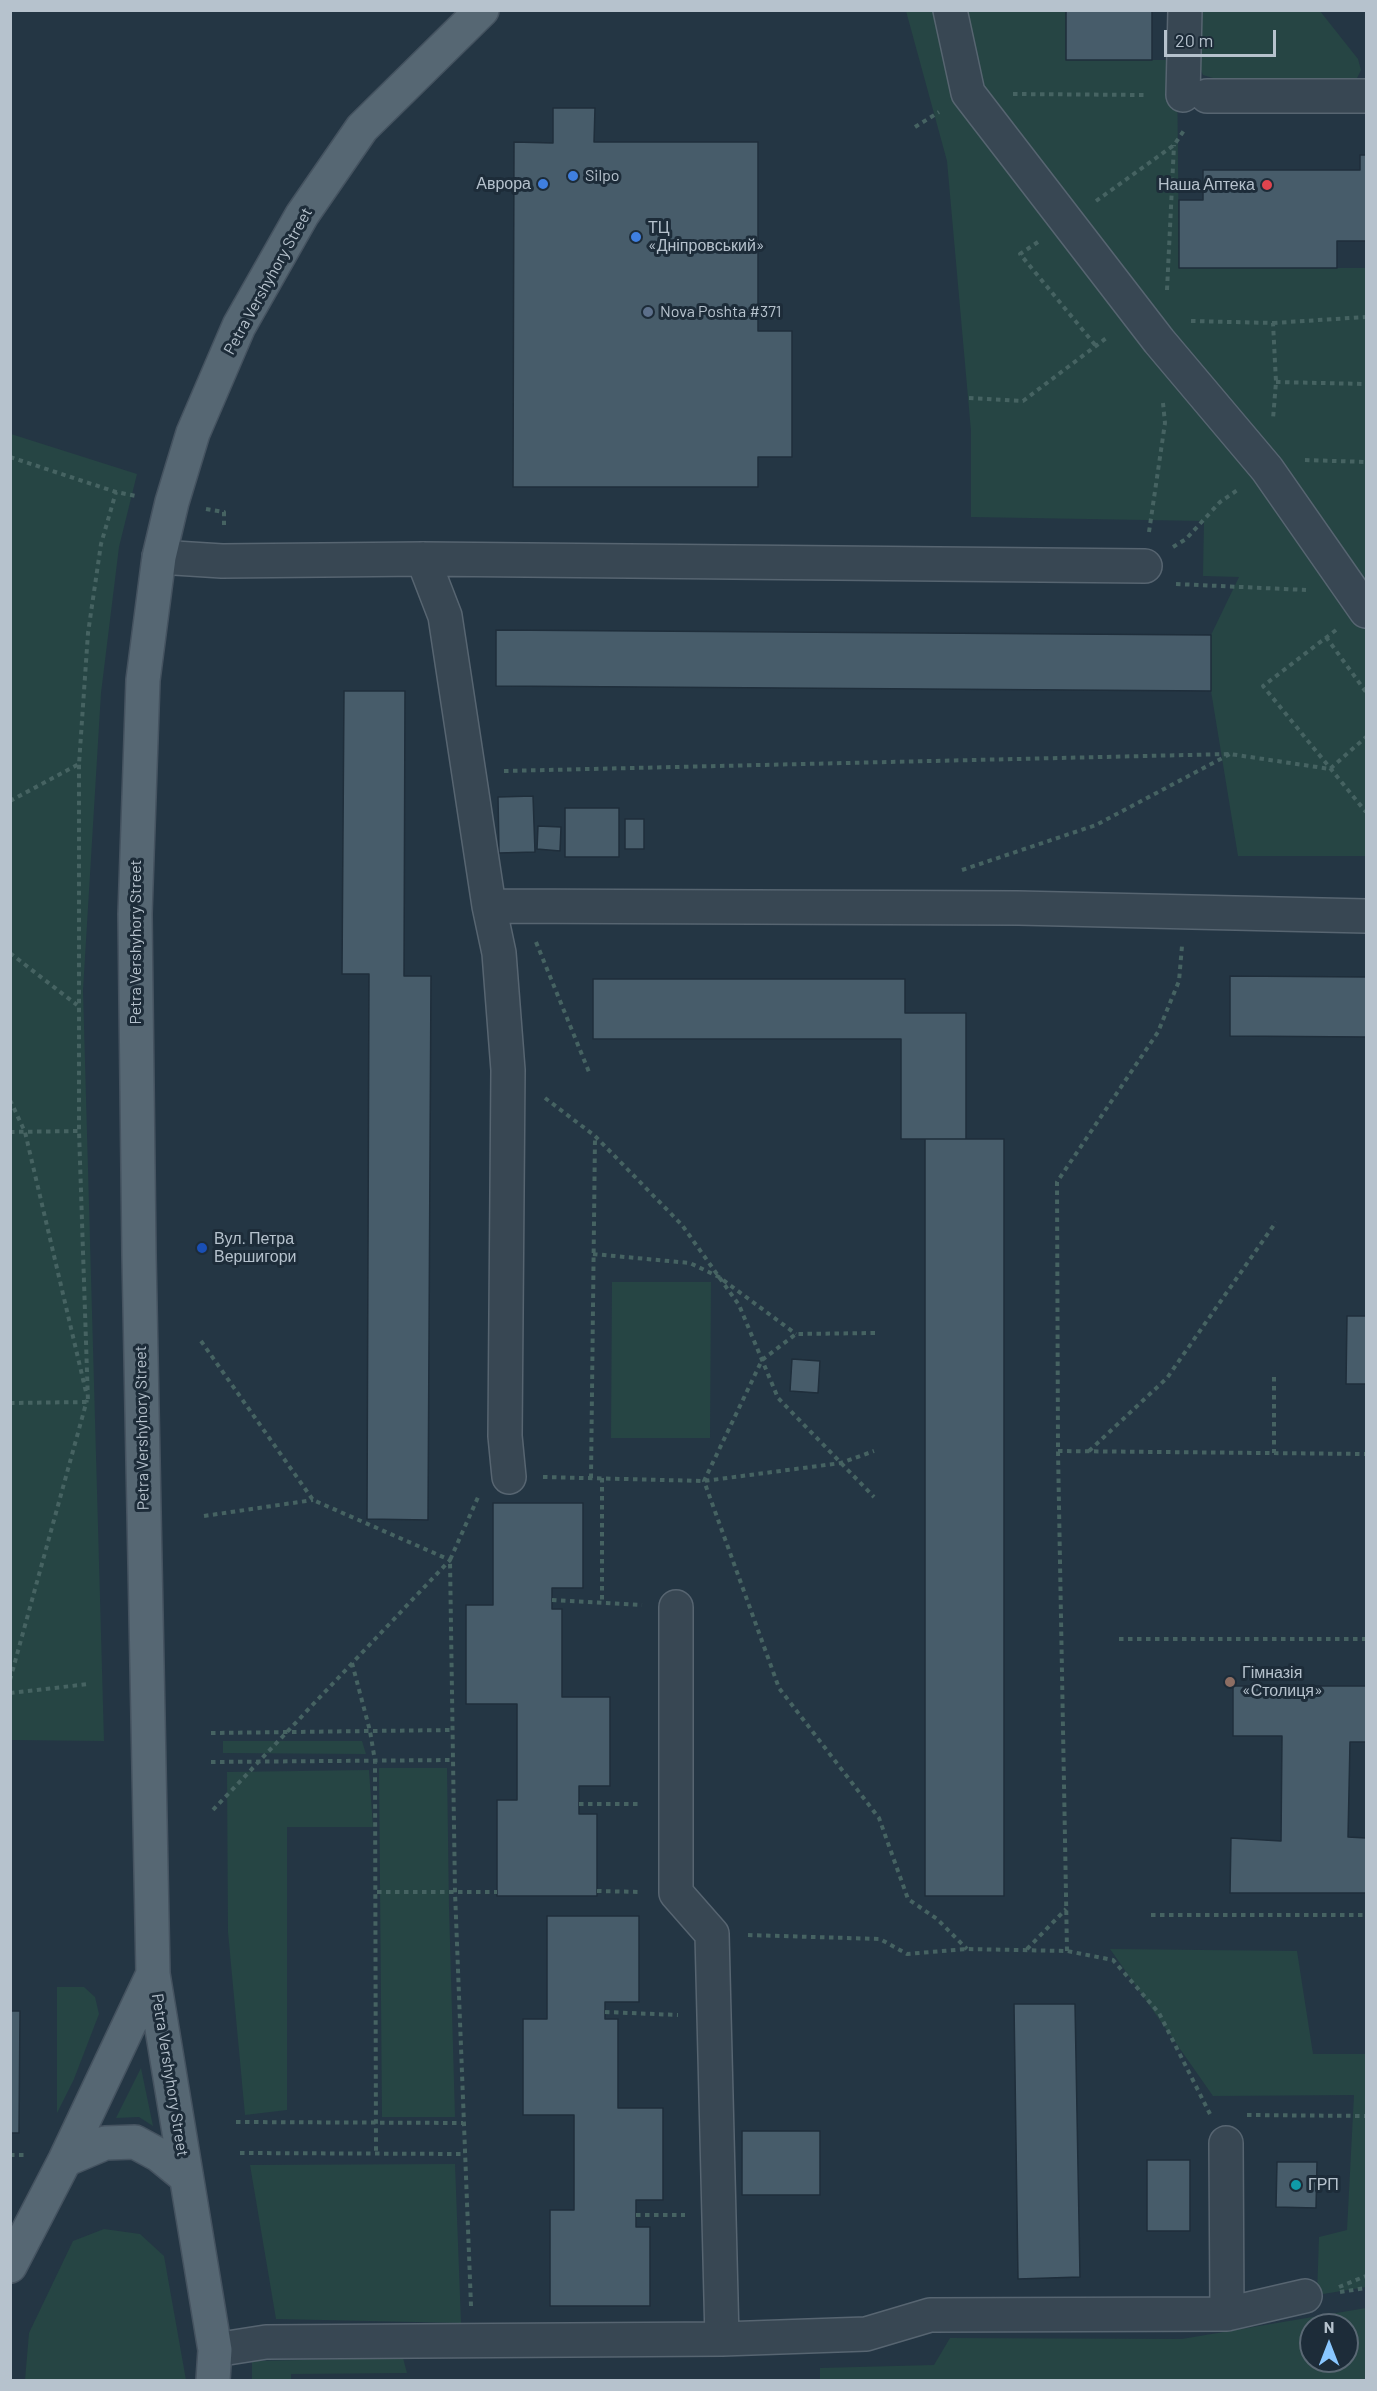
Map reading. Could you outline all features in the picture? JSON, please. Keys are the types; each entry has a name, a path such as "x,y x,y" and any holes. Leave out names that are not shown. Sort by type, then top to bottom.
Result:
{"main road":[{"name":"Petra Vershyhory Street","path":"214,2365 153,1974 139,1267 135,914 143,680 159,557 172,502 193,434 239,326 302,215 362,128 482,10"},
{"name":"Petra Vershyhory Street","path":"10,2266 65,2160 153,1974"},
{"path":"65,2160 105,2144 135,2142 159,2155 186,2177"}],"street":[{"path":"950,10 968,93 1137,313 1268,464 1360,602"},
{"path":"1185,10 1195,96 1366,96"},
{"path":"159,557 222,561 423,559 1145,566"},
{"path":"423,559 445,616 489,906 499,953 508,1070 505,1436 496,1482"},
{"path":"489,906 1018,908 1366,916"},
{"path":"676,1607 676,1893 712,1934 722,2340"},
{"path":"1223,2129 1227,2314"},
{"path":"214,2365 266,2342 722,2340 866,2334 930,2315 1227,2314 1305,2296"}],"path":[{"path":"968,93 1195,96"},
{"path":"1167,297 1174,145"},
{"path":"969,398 1023,402 1137,313"},
{"path":"1190,321 1273,323 1366,317"},
{"path":"1268,464 1276,382 1273,323"},
{"path":"1276,382 1366,384"},
{"path":"1145,566 1165,423 1163,399"},
{"path":"1145,566 1186,539 1220,502 1268,464 1366,462"},
{"path":"10,1680 88,1402 77,1005 79,764 88,633 101,544 116,492"},
{"path":"1145,566 1174,584 1290,589 1360,602"},
{"path":"1366,692 1326,637 1263,686 1366,812"},
{"path":"1330,769 1366,737"},
{"path":"952,874 1096,825 1230,754"},
{"path":"469,772 1230,754 1330,769"},
{"path":"10,801 79,764"},
{"path":"521,906 589,1072"},
{"path":"1067,1950 1058,1451 1057,1182 1158,1032 1179,981 1185,912"},
{"path":"10,953 77,1005"},
{"path":"508,1070 595,1136 682,1225 739,1305 778,1398 874,1497"},
{"path":"10,1100 25,1132 88,1402"},
{"path":"10,1132 79,1131"},
{"path":"591,1478 595,1136"},
{"path":"1089,1451 1167,1378 1276,1222"},
{"path":"593,1254 690,1263 719,1277 796,1334"},
{"path":"875,1333 796,1334 762,1360 704,1481 779,1688 879,1818 908,1899 937,1919 967,1949"},
{"path":"201,1341 313,1500 450,1560"},
{"path":"1274,1377 1274,1453"},
{"path":"10,1403 88,1402"},
{"path":"212,1811 450,1560 496,1482 591,1478 704,1481 842,1463 874,1451"},
{"path":"1058,1451 1366,1454"},
{"path":"602,1478 603,1603"},
{"path":"204,1516 313,1500"},
{"path":"450,1560 455,1892 472,2340"},
{"path":"552,1600 676,1607"},
{"path":"1119,1639 1366,1639"},
{"path":"352,1663 370,1731 375,1761 376,2154"},
{"path":"10,1693 89,1684"},
{"path":"210,1732 452,1730"},
{"path":"211,1762 452,1760"},
{"path":"579,1804 676,1804"},
{"path":"597,1891 676,1893"},
{"path":"377,1892 497,1892"},
{"path":"1026,1950 1066,1909"},
{"path":"1151,1915 1366,1915"},
{"path":"712,1934 880,1939 907,1954 967,1949 1067,1950 1113,1960 1159,2013 1210,2114 1223,2129"},
{"path":"605,2012 714,2016"},
{"path":"1244,2114 1366,2116"},
{"path":"236,2122 463,2123"},
{"path":"240,2153 464,2154"},
{"path":"636,2216 719,2215"}],"green space":[{"path":"906,11 1066,11 1066,60 1177,60 1179,268 1366,268 1366,856 1238,856 1211,691 1211,635 1239,577 1203,576 1204,521 971,517 971,431 947,161"},
{"path":"1198,11 1320,11 1358,59 1361,70 1357,78 1213,78 1203,75 1197,61"},
{"path":"11,434 137,474 119,547 101,693 83,990 104,1741 11,1740"},
{"path":"612,1282 711,1282 710,1438 611,1438"},
{"path":"223,1741 362,1741 366,1754 223,1753"},
{"path":"379,1768 447,1768 455,2117 382,2117"},
{"path":"369,1770 373,1827 287,1827 287,2110 245,2115 228,1932 227,1772"},
{"path":"1110,1949 1297,1951 1313,2054 1366,2054 1366,2287 1317,2295 1319,2237 1347,2230 1354,2095 1213,2096"},
{"path":"57,1987 84,1987 95,1997 99,2014 74,2079 57,2113"},
{"path":"141,2068 153,2126 139,2117 116,2118"},
{"path":"455,2164 461,2323 276,2319 250,2165"},
{"path":"104,2229 140,2234 164,2256 186,2380 25,2380 29,2333 73,2241"},
{"path":"1366,2308 1366,2380 820,2380 820,2368 934,2365 950,2338 1182,2339 1299,2319 1299,2373 1359,2373 1359,2313 1336,2313"},
{"path":"403,2358 407,2373 291,2374 291,2380 252,2380 252,2361"}],"building":[{"path":"1066,10 1152,10 1152,60 1066,60"},
{"name":"ТЦ «Дніпровський»","path":"553,108 595,108 594,142 758,142 758,331 792,331 792,457 758,457 758,487 513,487 514,142 553,143"},
{"path":"1360,155 1366,155 1366,241 1337,241 1337,268 1179,268 1179,200 1203,200 1203,170 1360,170"},
{"path":"496,630 1211,635 1211,691 496,686"},
{"path":"344,691 405,691 404,976 431,976 428,1520 367,1519 369,974 342,974"},
{"path":"533,796 535,852 499,853 498,797"},
{"path":"565,808 619,808 619,857 565,857"},
{"path":"625,819 644,819 644,849 625,849"},
{"path":"538,826 561,827 560,851 537,849"},
{"path":"1230,976 1366,977 1366,1037 1230,1036"},
{"path":"593,979 905,979 905,1013 966,1013 966,1139 901,1139 901,1039 593,1039"},
{"path":"925,1139 1004,1139 1004,1896 925,1896"},
{"path":"1347,1316 1366,1316 1366,1384 1346,1384"},
{"path":"792,1359 820,1361 818,1393 790,1391"},
{"path":"493,1503 583,1503 583,1588 552,1588 552,1609 562,1609 562,1697 610,1697 610,1786 579,1786 579,1814 597,1814 597,1896 497,1896 497,1800 517,1800 517,1704 466,1704 466,1605 493,1605"},
{"path":"1233,1686 1366,1686 1366,1742 1350,1742 1348,1837 1366,1838 1366,1893 1230,1893 1231,1838 1281,1841 1282,1736 1233,1736"},
{"path":"547,1916 639,1916 639,2002 605,2002 605,2019 618,2019 618,2108 663,2108 663,2200 636,2200 636,2227 650,2227 650,2306 550,2306 550,2210 574,2210 574,2115 523,2115 523,2019 547,2019"},
{"path":"1014,2004 1075,2004 1080,2277 1018,2279"},
{"path":"10,2011 20,2011 19,2133 10,2133"},
{"path":"742,2131 820,2131 820,2195 742,2195"},
{"path":"1147,2160 1190,2160 1190,2231 1147,2231"},
{"name":"ГРП","path":"1277,2162 1317,2162 1316,2208 1276,2207"}],"place":[{"name":"Silpo","path":"573,176"},
{"name":"Аврора","path":"543,184"},
{"name":"Наша Аптека","path":"1267,185"},
{"name":"ТЦ «Дніпровський»","path":"636,237"},
{"name":"Nova Poshta #371","path":"648,312"},
{"name":"Вул. Петра Вершигори","path":"202,1248"},
{"name":"Гімназія «Столиця»","path":"1230,1682"},
{"name":"ГРП","path":"1296,2185"}]}
